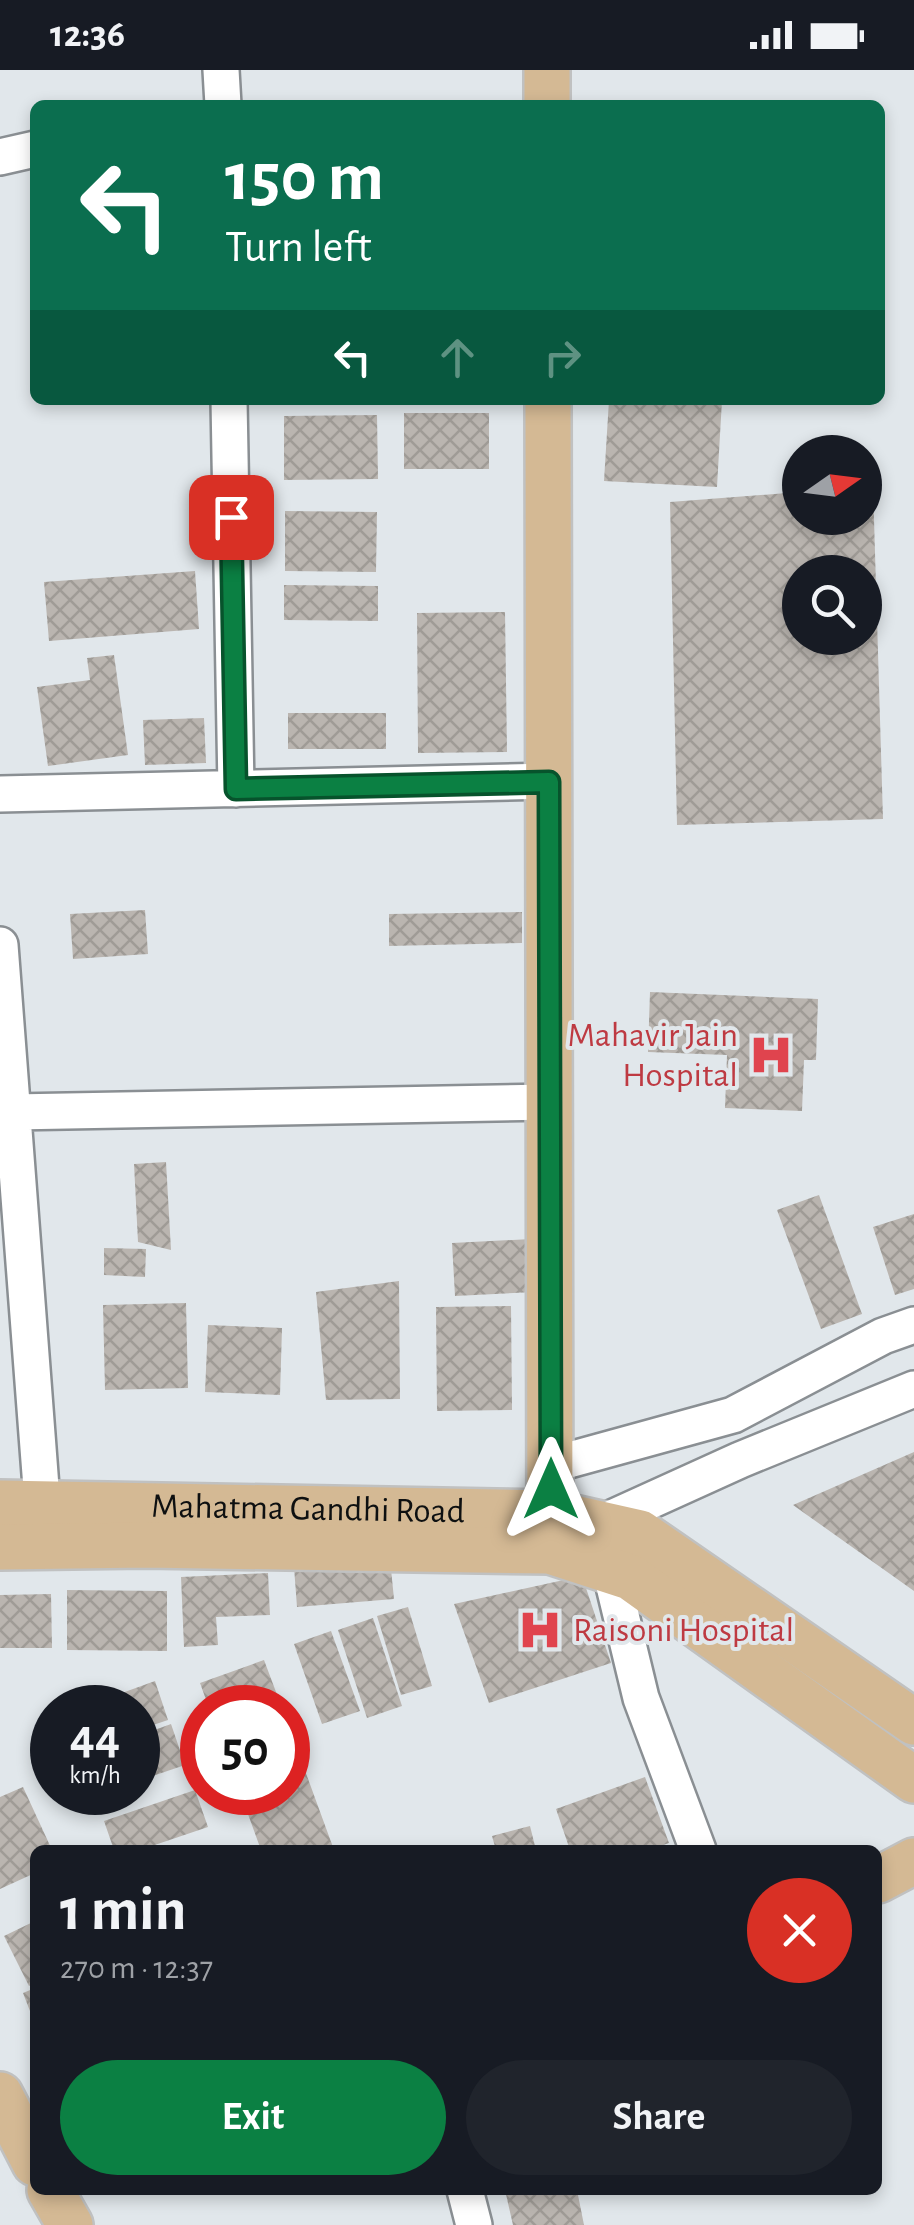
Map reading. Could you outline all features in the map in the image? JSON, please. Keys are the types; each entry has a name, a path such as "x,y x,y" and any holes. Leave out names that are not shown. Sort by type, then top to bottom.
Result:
{"main road":[{"path":"547,70 548,100"},
{"path":"548,405 550,1532 610,1571 630,1577 914,1780"},
{"name":"Mahatma Gandhi Road","path":"0,1548 29,1518 550,1532 599,1524 640,1533 914,1722"},
{"path":"882,1878 914,1861"},
{"path":"0,2095 30,2148"},
{"path":"53,2195 70,2225"}],"street":[{"path":"221,70 223,100"},
{"path":"0,157 30,150"},
{"path":"229,405 236,789"},
{"path":"0,794 549,782"},
{"path":"0,944 13,1112 29,1518"},
{"path":"13,1112 550,1102"},
{"path":"551,1466 733,1415 883,1336 914,1326"},
{"path":"696,1845 641,1698 599,1524 740,1460 914,1389"}],"building":[{"path":"609,405 722,405 717,487 604,481"},
{"path":"404,413 489,413 489,469 404,469"},
{"path":"377,415 378,479 284,480 284,416"},
{"path":"782,493 782,535 874,535 875,555 782,555 782,655 878,655 883,819 677,825 670,502"},
{"path":"285,511 377,512 376,572 285,571"},
{"path":"195,571 199,629 49,641 44,582"},
{"path":"284,585 378,586 378,621 284,620"},
{"path":"505,612 507,752 418,753 417,613"},
{"path":"114,655 128,755 48,766 37,687 90,680 87,658"},
{"path":"288,713 386,713 386,749 288,749"},
{"path":"204,718 206,763 145,765 143,720"},
{"path":"145,910 148,954 73,959 70,914"},
{"path":"522,912 522,943 389,946 389,914"},
{"path":"650,992 818,999 816,1060 804,1060 802,1111 725,1108 727,1055 648,1052"},
{"path":"166,1162 171,1250 138,1242 134,1164"},
{"path":"819,1195 862,1314 821,1329 777,1210"},
{"path":"914,1214 914,1289 895,1295 873,1227"},
{"path":"531,1239 535,1292 455,1296 452,1243"},
{"path":"104,1248 146,1249 145,1277 104,1275"},
{"path":"399,1281 400,1399 326,1400 316,1292"},
{"path":"186,1303 188,1388 105,1390 103,1305"},
{"path":"511,1306 512,1410 437,1411 436,1307"},
{"path":"208,1325 282,1328 280,1395 205,1392"},
{"path":"914,1452 914,1591 793,1505"},
{"path":"390,1559 394,1599 297,1607 294,1567"},
{"path":"268,1573 270,1615 216,1617 218,1645 184,1647 181,1577"},
{"path":"582,1576 611,1663 489,1703 454,1604"},
{"path":"67,1590 167,1591 167,1651 67,1650"},
{"path":"51,1594 52,1648 0,1648 0,1595"},
{"path":"408,1607 432,1686 401,1695 377,1616"},
{"path":"373,1618 402,1706 367,1718 338,1630"},
{"path":"331,1631 360,1711 322,1724 294,1644"},
{"path":"264,1660 273,1685 201,1685"},
{"path":"160,1696 168,1720 160,1723"},
{"path":"171,1724 180,1750 180,1767 160,1774 160,1728"},
{"path":"645,1777 669,1843 568,1845 556,1809"},
{"path":"310,1784 332,1845 259,1845 248,1815 310,1815"},
{"path":"23,1787 30,1802 30,1815 36,1815 50,1845 30,1845 30,1875 0,1889 0,1797"},
{"path":"180,1795 180,1815 204,1815 208,1827 155,1845 112,1845 104,1821 122,1815 160,1815 160,1802"},
{"path":"530,1826 535,1845 495,1845 492,1836"},
{"path":"30,1923 30,1986 29,1986 4,1936"},
{"path":"30,1990 30,2011 23,1993"},
{"path":"506,2195 578,2195 584,2225 513,2225"}],"place":[{"name":"Mahavir Jain Hospital","path":"771,1055"},
{"name":"Raisoni Hospital","path":"540,1630"}],"route":[{"path":"231,517 236,789 549,782 551,1489"}]}
